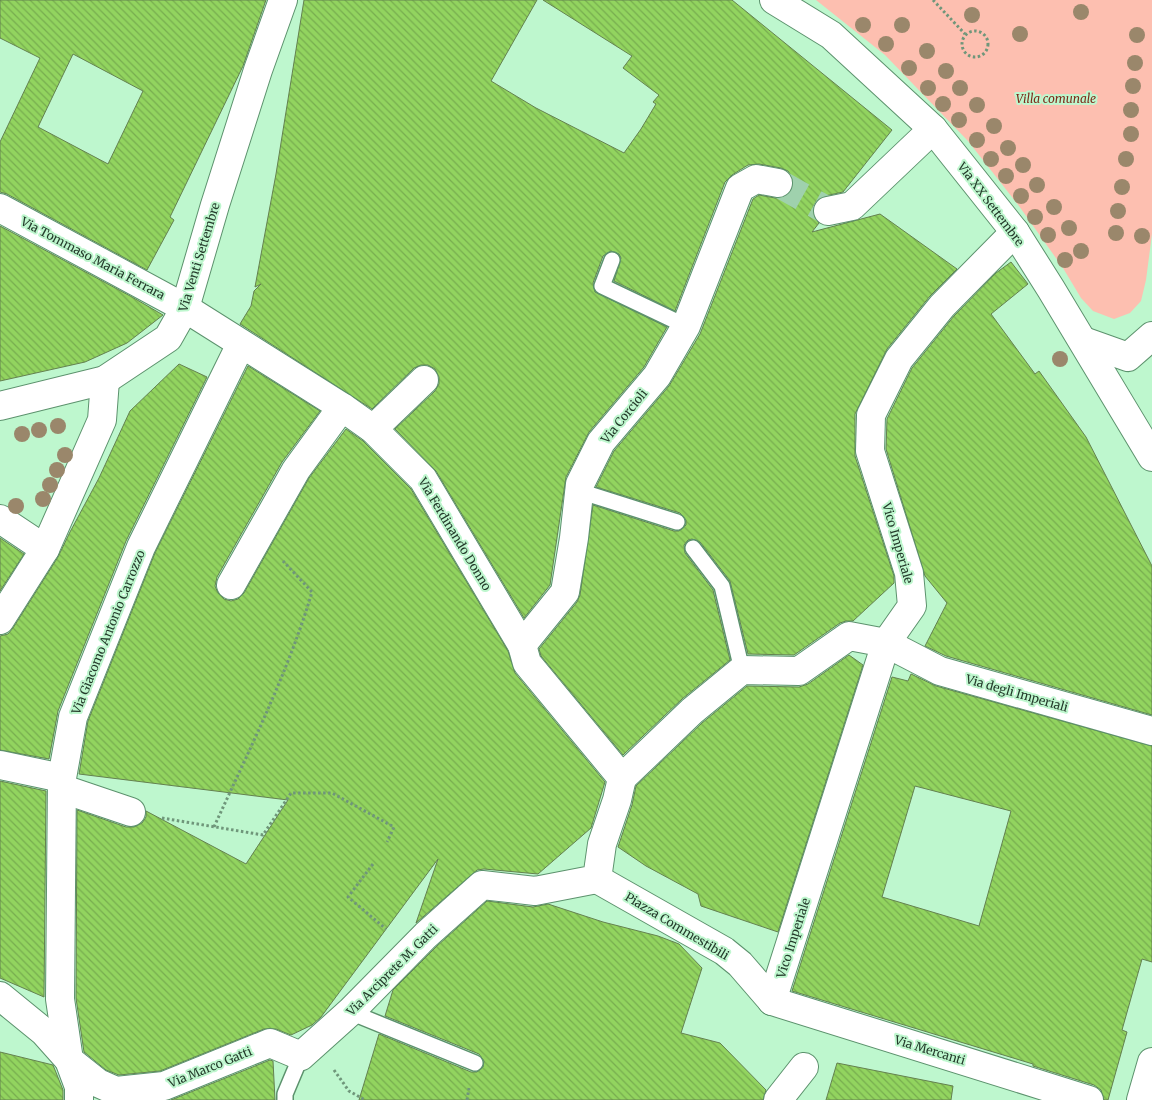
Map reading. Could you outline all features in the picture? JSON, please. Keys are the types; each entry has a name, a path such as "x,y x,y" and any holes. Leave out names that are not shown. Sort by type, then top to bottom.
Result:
{"street":[{"name":"Via Venti Settembre","path":"0,406 105,380 168,338 185,308 215,204 258,70 283,0"},
{"name":"Via XX Settembre","path":"774,0 831,35 933,129 1015,232 1152,452"},
{"path":"828,210 852,206 933,129"},
{"name":"Via Corcioli","path":"522,645 565,592 580,484 601,442 657,376 686,326 740,188 756,179 778,183"},
{"name":"Via Tommaso Maria Ferrara","path":"0,208 185,308"},
{"name":"Vico Imperiale","path":"772,1001 886,643 912,606 909,574 870,451 871,415 900,359 942,306 1015,232"},
{"name":"Via Ferdinando Donno","path":"185,308 374,429 423,479 522,645 527,663 622,778"},
{"path":"1083,341 1128,357 1152,336"},
{"name":"Via Giacomo Antonio Carrozzo","path":"69,1060 60,999 62,784 74,717 141,547 241,344"},
{"path":"0,620 45,549 102,420 105,380"},
{"path":"374,429 424,380"},
{"path":"231,585 296,470 342,407"},
{"path":"0,519 45,549"},
{"name":"Via degli Imperiali","path":"742,670 799,671 849,636 886,643 940,671 1152,731"},
{"path":"597,879 602,844 617,800 622,778 692,711 742,670"},
{"path":"0,765 62,784 131,812"},
{"name":"Piazza Commestibili","path":"597,879 724,951 740,964 772,1001"},
{"name":"Via Arciprete M. Gatti","path":"308,1049 350,1012 411,950 482,885 535,892 597,879"},
{"name":"Via Marco Gatti","path":"0,996 44,1032 69,1060 98,1083 116,1091 164,1086 270,1043 308,1049"},
{"name":"Via Mercanti","path":"772,1001 1089,1100"},
{"path":"69,1060 79,1087 79,1100"},
{"path":"1141,1100 1152,1062"},
{"path":"778,1100 804,1067"}],"lane":[{"path":"612,260 602,286 686,326"},
{"path":"579,491 677,522"},
{"path":"693,548 722,586 742,670"},
{"path":"350,1012 475,1063"},
{"path":"286,1100 286,1094 308,1049"}],"path":[{"path":"933,0 965,34"},
{"path":"973,31 981,32 988,43 986,52 974,57 966,54 963,51 962,42 965,34 973,31"},
{"path":"214,827 274,694 301,628 312,592 281,560 256,542"},
{"path":"131,812 263,835 291,793 332,793 394,827 387,842"},
{"path":"373,864 348,897 411,950"},
{"path":"308,1049 349,1091 365,1100"}],"green space":[{"name":"Villa comunale","path":"816,0 1152,0 1152,234 1146,280 1141,301 1130,313 1114,319 1093,311 1081,298 1063,268 1019,206 968,141 885,55"}],"building":[{"path":"0,0 266,0 243,66 170,217 174,220 147,270 7,194 0,192 0,142 40,58 0,38","holes":["73,54 143,91 108,164 38,127"]},
{"path":"304,0 537,0 491,81 536,108 624,153 641,129 656,104 653,102 659,95 623,68 632,56 543,0 732,0 892,130 843,192 817,200 813,207 813,214 819,223 812,232 880,214 957,269 930,296 887,349 855,414 855,456 894,576 894,583 853,621 840,623 794,655 748,654 730,581 700,542 692,539 688,540 684,545 685,553 713,590 730,660 682,699 623,755 541,656 539,649 577,602 580,595 593,505 674,531 679,531 686,525 686,520 680,513 596,487 614,451 669,386 700,334 753,199 759,195 775,198 784,197 790,193 793,186 792,177 788,171 781,168 759,164 748,165 725,182 675,311 614,281 621,258 619,254 611,251 603,256 593,283 595,292 667,327 644,367 589,432 566,477 550,585 524,618 436,471 395,429 435,391 439,384 439,377 435,369 428,365 414,368 372,409 240,324 251,306 254,291 261,284 255,287 276,174"},
{"path":"0,226 163,315 127,343 85,362 0,381"},
{"path":"1011,262 1028,284 991,314 1035,374 1039,371 1086,437 1152,566 1152,715 946,656 925,646 947,603 925,576 886,449 887,419 912,368 954,316 996,273"},
{"path":"179,364 207,377 126,541 58,711 49,759 0,750 0,636 8,634 13,628 58,557 99,478 130,411"},
{"path":"248,366 320,411 282,462 217,577 215,586 218,593 224,599 231,601 238,599 244,593 309,478 346,429 363,441 411,489 508,651 515,673 605,782 591,828 538,874 477,870 416,923 438,859 321,1017 312,1025 291,1035 276,1029 264,1029 160,1071 119,1075 106,1070 84,1052 76,998 77,810 126,827 134,827 142,823 146,817 146,811 246,864 288,800 79,774 88,721 155,553"},
{"path":"0,538 24,554 0,591"},
{"path":"849,655 863,665 778,932 701,906 698,894 646,866 618,847 632,805 636,786 702,723 747,686 799,687 808,684"},
{"path":"911,674 936,686 1152,746 1152,962 1142,959 1122,1030 1127,1032 1108,1100 1104,1100 1101,1090 1094,1085 1033,1066 1033,1064 792,991 892,677 908,681","holes":["915,786 1011,811 979,926 882,897"]},
{"path":"0,781 46,791 44,997 0,978"},
{"path":"487,901 533,907 548,904 603,922 658,936 679,944 702,968 681,1033 720,1043 766,1090 763,1100 359,1100 379,1034 471,1072 477,1072 483,1067 484,1061 479,1054 385,1016 393,990 437,946"},
{"path":"0,1052 53,1065 63,1090 63,1100 0,1100"},
{"path":"270,1060 273,1061 275,1100 171,1100"},
{"path":"837,1063 953,1086 951,1100 826,1100"}],"tunnel":[{"path":"778,183 828,211"}]}
